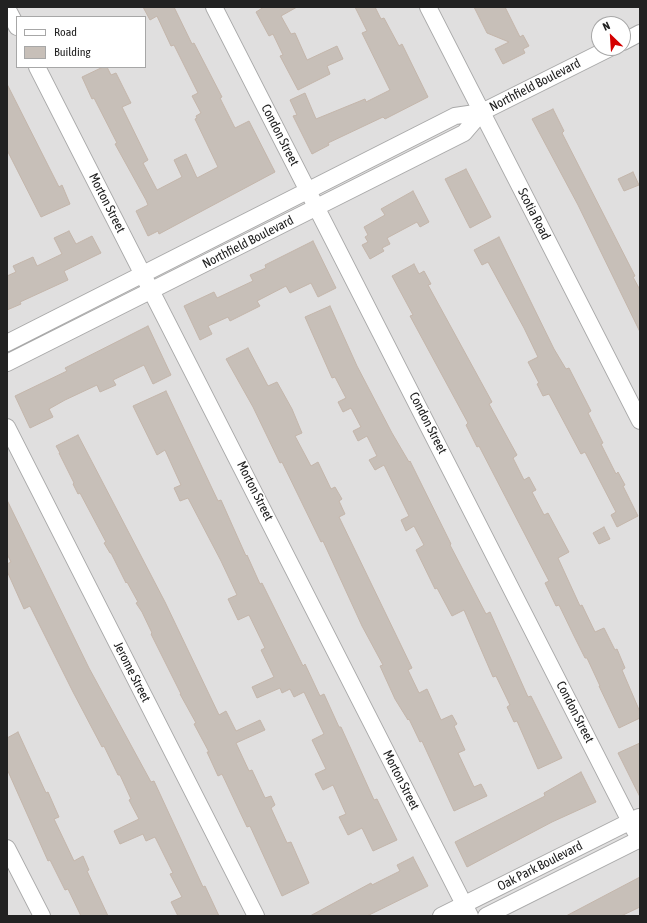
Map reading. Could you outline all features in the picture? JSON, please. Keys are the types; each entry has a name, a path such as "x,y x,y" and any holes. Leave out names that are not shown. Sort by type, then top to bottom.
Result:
{"street":[{"name":"Condon Street","path":"214,7 635,819 640,840"},
{"name":"Scotia Road","path":"428,7 640,422"},
{"path":"7,8 16,25"},
{"path":"631,38 640,33"},
{"name":"Northfield Boulevard","path":"7,343 455,116 482,112 594,56"},
{"name":"Morton Street","path":"38,68 144,274 467,910"},
{"name":"Northfield Boulevard","path":"7,363 464,132 482,112"},
{"name":"Jerome Street","path":"7,427 256,916"},
{"name":"Oak Park Boulevard","path":"441,916 467,910 635,819"},
{"name":"Oak Park Boulevard","path":"486,916 640,840"},
{"path":"7,848 42,916"}],"shaded area":[{"path":"7,7 640,7 640,916 7,916"}],"building":[{"path":"143,7 174,7 192,44 194,43 222,97 220,98 235,128 249,121 275,172 159,234 158,231 148,236 136,211 148,205 146,200 115,144 117,143 94,98 92,99 82,77 101,68 108,68 111,75 116,73 131,103 122,107 148,160 143,163 157,190 182,177 174,160 186,154 197,178 218,167 195,119 197,118 196,116 201,113 192,96 198,93 174,45 171,46 157,16 150,20"},
{"path":"264,7 297,7 281,16 291,34 295,33 307,60 337,46 343,59 327,66 330,74 298,90 280,56 283,55 273,34 269,36 256,12"},
{"path":"355,7 375,7 381,19 384,18 399,46 402,44 428,97 385,119 383,117 328,143 329,145 312,154 293,116 297,115 290,100 305,93 316,119 365,99 366,102 390,90 362,33 367,31"},
{"path":"474,7 505,7 520,37 523,35 529,46 523,49 525,53 503,64 495,49 509,42 487,33"},
{"path":"7,84 59,187 62,185 70,204 41,217 7,150"},
{"path":"553,109 564,131 562,133 635,276 633,277 640,290 640,332 578,205 532,119"},
{"path":"466,169 491,217 470,228 445,179"},
{"path":"633,172 639,185 624,191 618,179"},
{"path":"413,191 429,222 420,227 417,222 387,238 390,244 382,248 384,251 370,259 362,245 368,242 365,237 368,235 364,227 385,215 381,209"},
{"path":"69,231 76,244 92,236 101,253 64,271 68,280 20,302 21,304 7,310 7,276 16,272 13,266 33,257 37,266 62,254 54,238"},
{"path":"499,237 554,349 566,369 569,368 591,411 588,413 603,443 601,444 616,474 618,472 625,485 623,486 638,516 617,527 611,515 616,512 585,452 581,454 549,394 543,396 537,384 539,383 528,362 538,357 524,328 488,262 482,265 474,250"},
{"path":"313,241 336,288 318,297 311,283 290,293 286,286 257,301 260,306 230,321 228,317 208,326 212,334 200,340 184,306 214,292 217,298 253,281 250,275 266,268 265,265"},
{"path":"414,264 419,274 424,271 431,284 428,285 492,402 489,404 517,455 513,458 524,480 529,477 536,490 532,492 544,515 548,513 569,552 558,558 580,606 582,605 595,632 604,628 615,650 617,649 625,668 622,670 640,712 640,718 619,728 587,658 585,658 559,605 556,606 545,583 549,581 479,446 477,447 466,425 468,423 410,316 413,315 392,276"},
{"path":"330,306 357,366 392,433 409,462 410,461 451,544 450,545 486,614 490,612 528,697 531,696 562,758 538,769 517,721 514,722 507,707 510,705 496,676 493,677 464,610 452,616 437,588 435,589 416,550 424,545 414,526 406,531 401,520 409,516 384,465 375,470 369,460 377,456 367,436 358,441 353,431 361,427 351,408 343,412 338,402 346,398 335,377 332,378 305,317"},
{"path":"148,326 171,375 153,384 144,365 113,380 116,385 100,392 97,385 65,400 49,409 53,417 30,428 15,396 67,371 65,368"},
{"path":"248,348 268,386 277,382 292,409 302,433 295,436 311,466 318,462 331,489 335,487 342,499 339,501 345,514 339,517 412,668 408,670 419,693 427,689 441,720 452,715 457,724 454,726 465,750 458,753 474,787 481,784 487,796 454,811 422,741 420,742 409,719 408,720 395,699 380,666 383,665 362,626 323,541 321,542 282,462 280,463 253,407 226,359"},
{"path":"166,391 218,501 221,500 260,584 262,583 303,666 305,664 320,696 324,694 339,727 341,727 374,800 377,799 397,840 373,851 362,828 348,835 339,817 346,814 333,785 323,790 315,774 326,769 312,740 324,734 304,692 294,697 290,689 282,693 280,688 257,698 252,687 274,677 261,650 265,648 249,615 238,620 228,599 237,595 221,561 188,498 180,501 174,488 181,485 165,450 157,455 133,406"},
{"path":"78,435 165,602 219,715 226,711 236,731 260,720 265,730 236,743 249,771 252,770 265,798 271,796 275,805 271,808 287,843 291,842 309,883 282,896 250,826 247,827 222,774 218,776 207,752 209,752 194,724 196,723 180,694 142,612 136,603 138,602 104,543 106,542 80,493 78,494 59,453 56,446"},
{"path":"7,500 89,668 151,782 154,781 203,887 205,886 219,916 178,916 171,902 182,897 170,874 173,873 155,837 146,841 143,834 120,844 114,831 139,819 129,800 131,799 120,775 118,775 104,746 102,747 30,606 24,609 7,571 7,564 11,562 7,554"},
{"path":"604,527 610,539 599,544 593,533"},
{"path":"18,732 46,793 48,792 59,817 54,819 74,861 83,856 89,870 87,871 108,916 81,916 68,889 65,890 50,860 48,861 7,769 7,738"},
{"path":"640,743 640,797 618,753"},
{"path":"581,772 596,802 552,822 467,867 455,842 545,796 544,793"},
{"path":"413,857 428,886 367,916 310,916 371,883 372,885 400,871 397,865"},
{"path":"640,877 640,907 621,916 566,916"}]}
